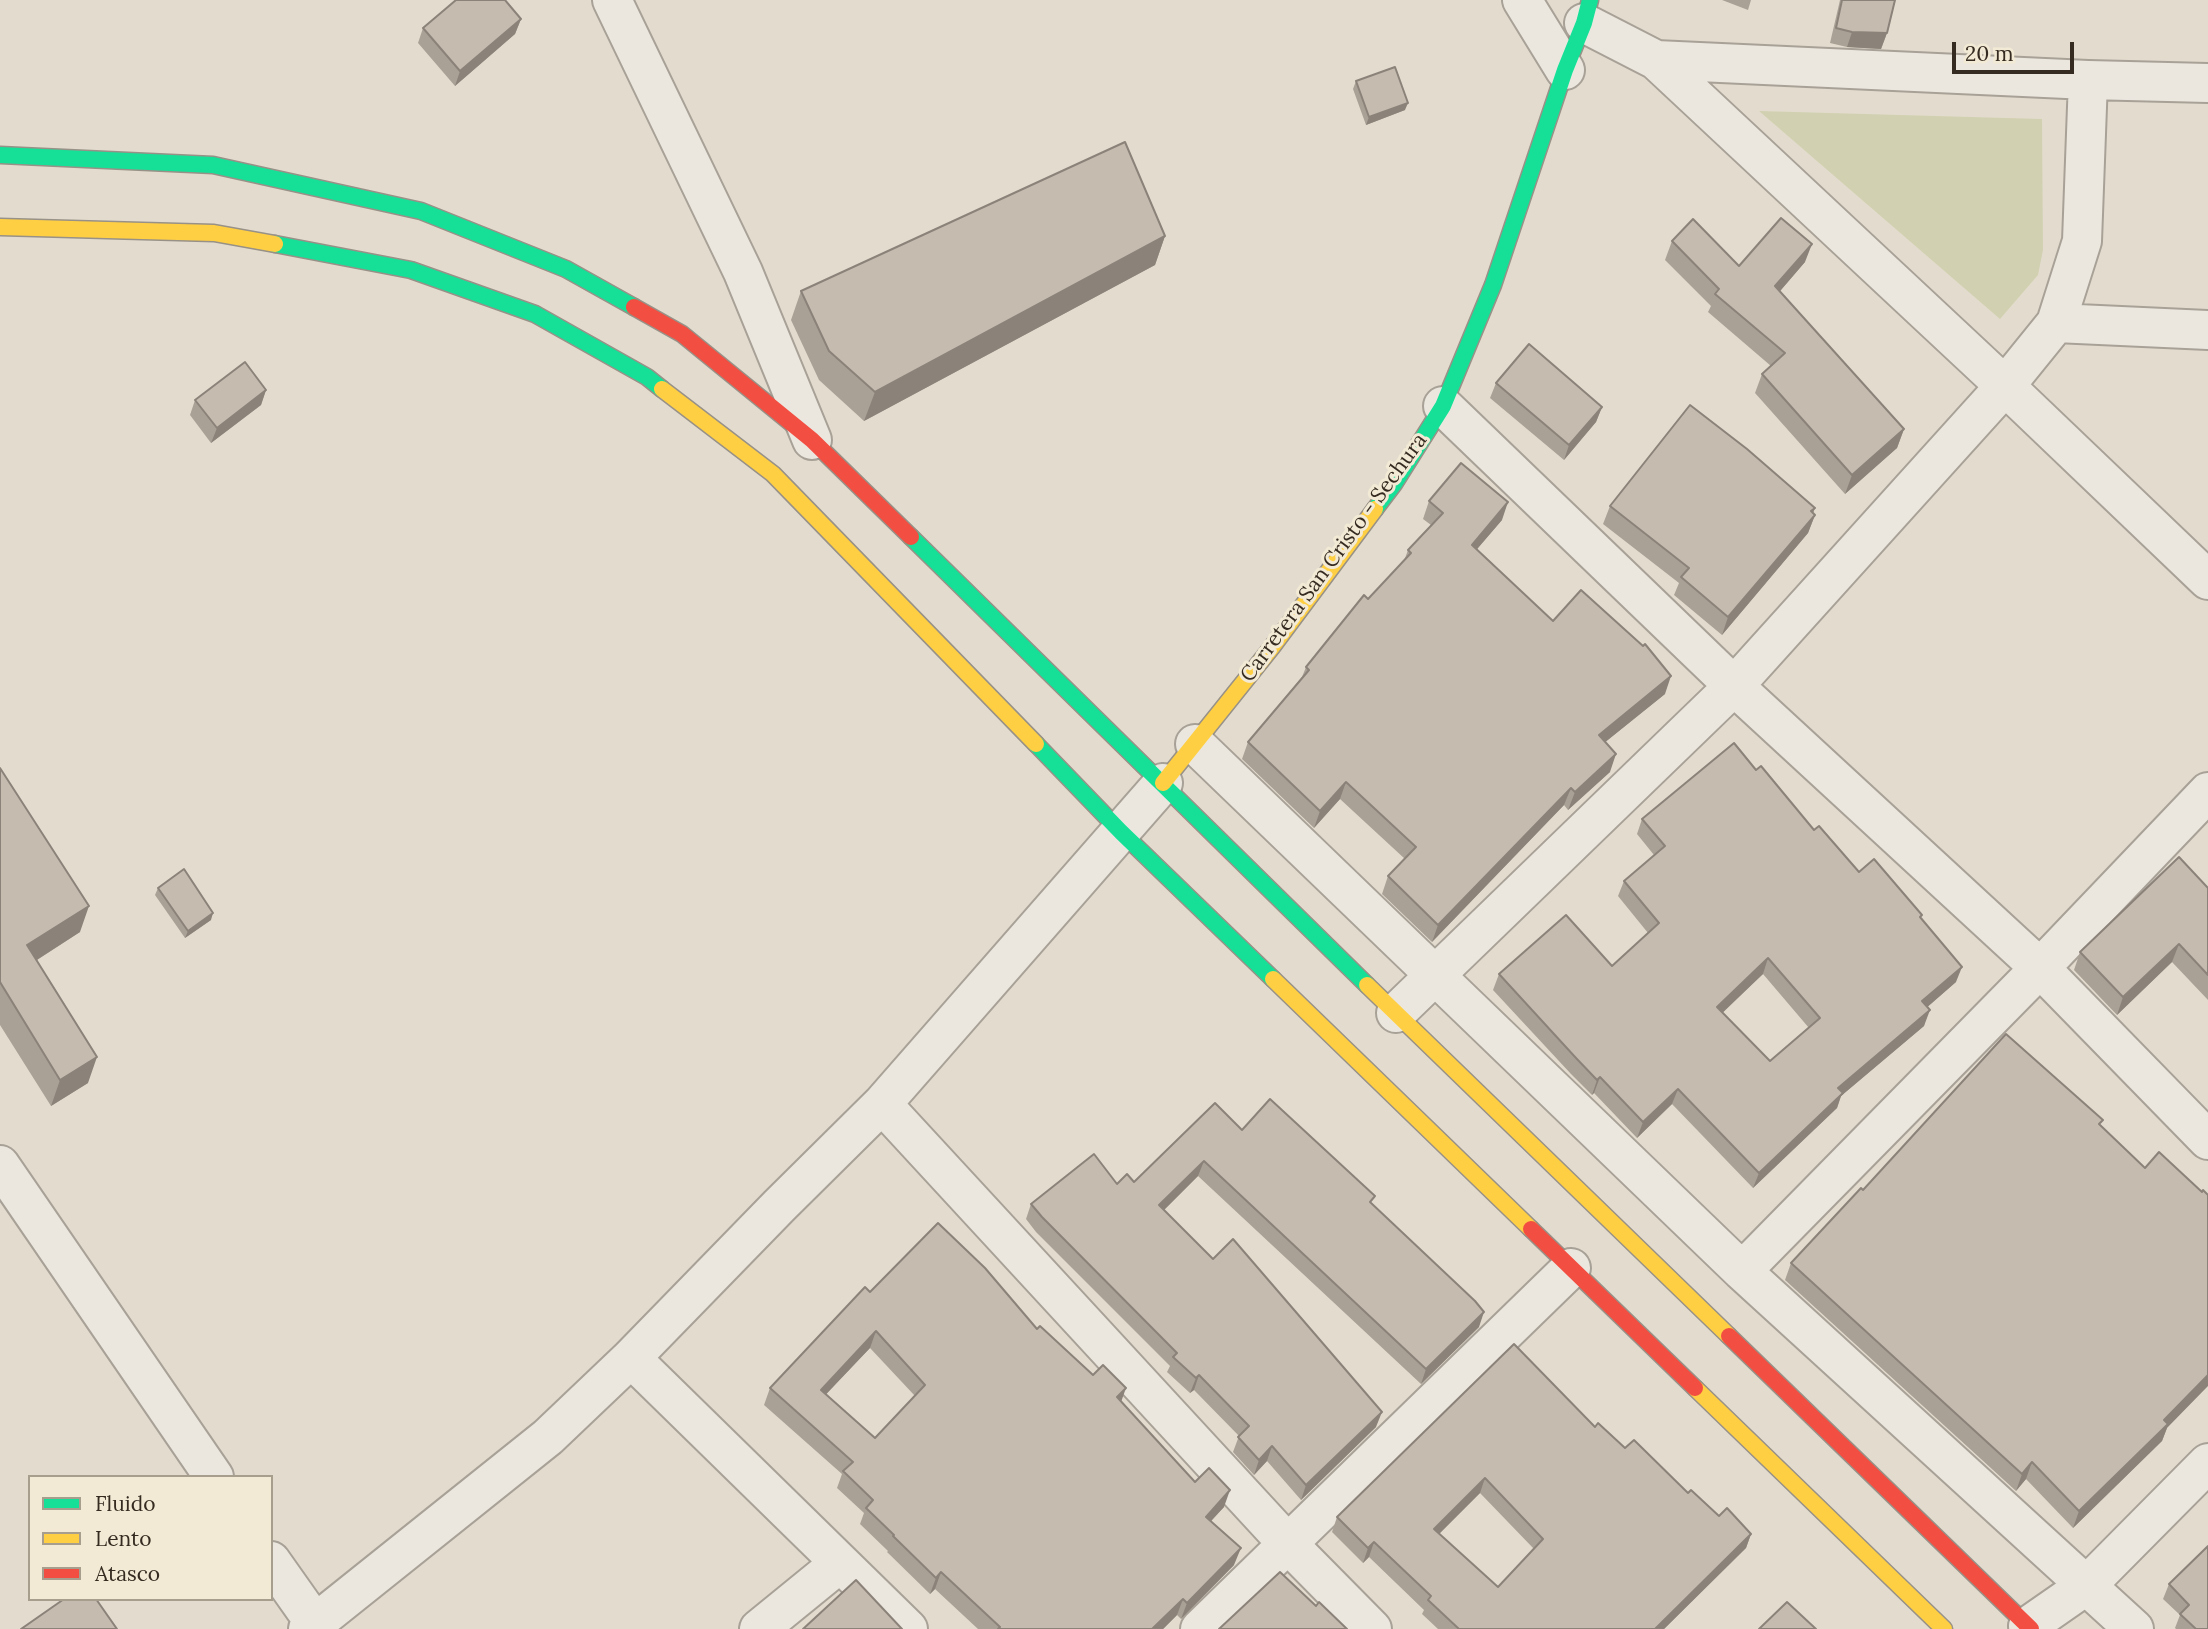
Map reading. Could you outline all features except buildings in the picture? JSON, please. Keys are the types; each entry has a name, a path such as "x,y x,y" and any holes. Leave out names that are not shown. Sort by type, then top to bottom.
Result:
{"main road":[{"name":"Carretera San Cristo - Sechura","path":"1163,783 1272,647 1394,484 1443,406 1493,285 1587,11"},
{"path":"0,155 213,165 421,211 566,269 682,334 812,440 2029,1628"},
{"path":"0,227 214,233 411,270 535,314 647,377 773,474 1121,832 1944,1629"}],"street":[{"path":"612,0 743,272 812,440"},
{"path":"1522,0 1565,70"},
{"path":"1587,11 1656,60 2006,386 2208,580"},
{"path":"1656,60 2208,83"},
{"path":"1396,1013 1734,686 2006,386 2056,323 2082,242 2088,80"},
{"path":"2056,323 2208,330"},
{"path":"1443,406 1734,686 2040,968 2208,1140"},
{"path":"1195,744 1742,1271 2134,1629"},
{"path":"273,1564 314,1627 548,1437 632,1358 882,1104 1163,783"},
{"path":"1742,1271 2040,968 2208,792"},
{"path":"882,1104 1288,1544 1372,1629"},
{"path":"0,1165 213,1475"},
{"path":"1200,1629 1571,1268"},
{"path":"632,1358 908,1629"},
{"path":"2029,1628 2087,1585 2208,1463"},
{"path":"759,1629 840,1563"}],"green space":[{"path":"1759,111 2042,119 2043,250 2038,275 2000,319"}],"traffic: fast":[{"path":"1375,509 1443,406 1493,285 1590,0"},
{"path":"0,155 213,165 421,211 566,269 634,307"},
{"path":"275,244 411,270 535,314 647,377 662,389"},
{"path":"911,537 1367,985"},
{"path":"1036,744 1121,832 1273,979"}],"traffic: slow":[{"path":"0,227 214,233 275,244"},
{"path":"662,389 773,474 1036,744"},
{"path":"1163,783 1272,647 1375,509"},
{"path":"1273,979 1531,1229"},
{"path":"1367,985 1729,1336"},
{"path":"1695,1388 1944,1629"}],"traffic: jam":[{"path":"634,307 682,334 812,440 911,537"},
{"path":"1531,1229 1695,1388"},
{"path":"1729,1336 2031,1629"}]}
